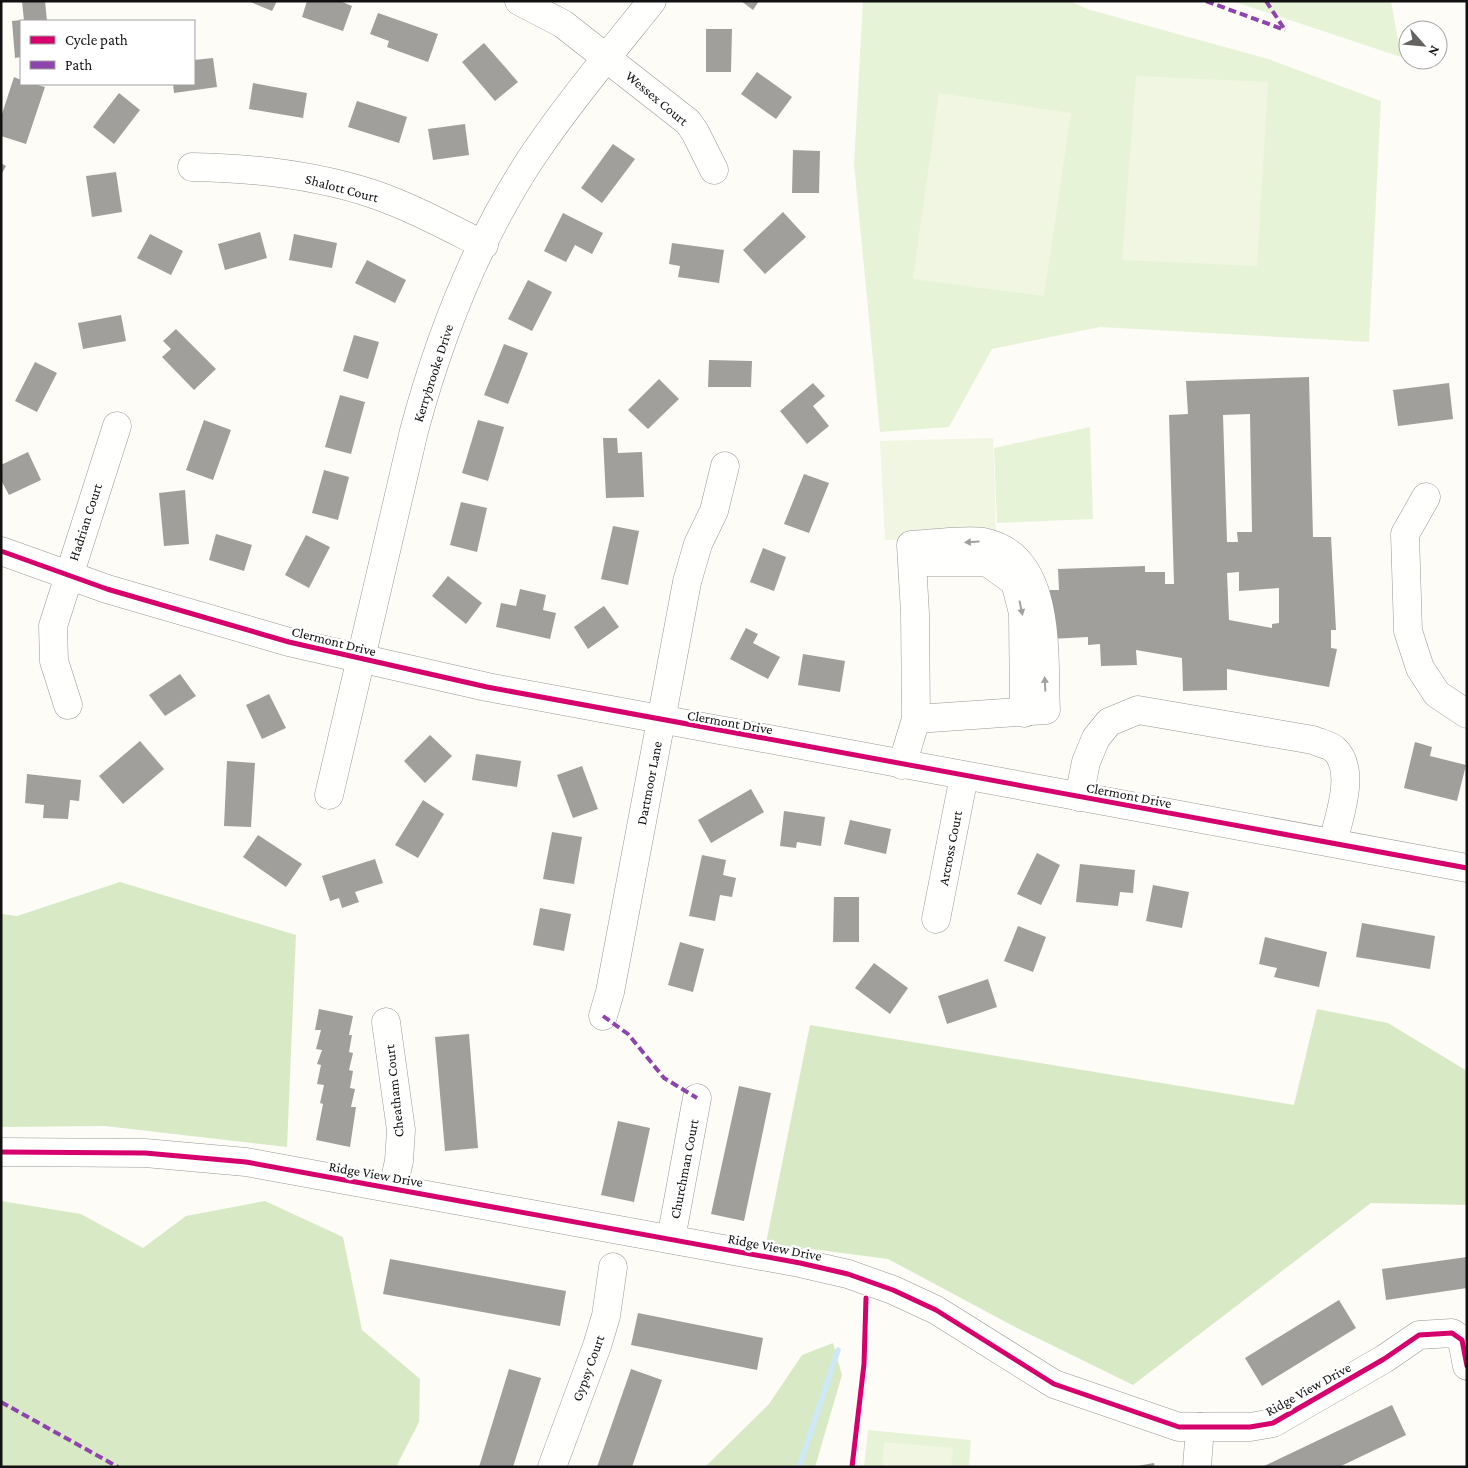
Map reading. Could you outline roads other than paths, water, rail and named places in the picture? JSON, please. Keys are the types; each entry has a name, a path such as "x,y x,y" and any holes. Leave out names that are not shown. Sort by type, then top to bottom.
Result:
{"street":[{"name":"Wessex Court","path":"519,1 563,24 688,122 714,170"},
{"name":"Kerrybrooke Drive","path":"329,795 426,385 453,308 506,199 534,155 607,57 652,1"},
{"name":"Shalott Court","path":"192,168 245,168 337,183 408,207 484,245"},
{"name":"Hadrian Court","path":"68,705 59,680 52,645 52,626 117,426"},
{"name":"Dartmoor Lane","path":"603,1016 610,992 691,565 714,511 725,466"},
{"path":"1426,497 1405,534 1408,631 1420,668 1437,694 1467,714"},
{"name":"Clermont Drive","path":"1,551 68,575 289,642 487,687 1228,826 1333,842 1467,868"},
{"path":"902,765 916,719 912,554 987,562 1015,582 1023,613 1024,713 916,719"},
{"path":"1079,797 1086,762 1096,738 1109,722 1138,710 1312,740 1334,748 1346,769 1342,806 1333,842"},
{"name":"Arcross Court","path":"936,920 964,776"},
{"name":"Cheatham Court","path":"386,1022 401,1130 399,1161 393,1188"},
{"name":"Churchman Court","path":"671,1239 697,1098"},
{"name":"Ridge View Drive","path":"1,1152 189,1155 246,1162 671,1239 848,1274 893,1290 936,1310 1054,1384 1179,1427 1250,1427 1273,1423 1384,1359 1419,1335 1452,1333 1462,1340 1467,1366"},
{"name":"Gypsy Court","path":"552,1467 597,1346 606,1316 613,1267"},
{"path":"1198,1467 1200,1427"}],"waterway":[{"path":"799,1467 838,1350"}]}
